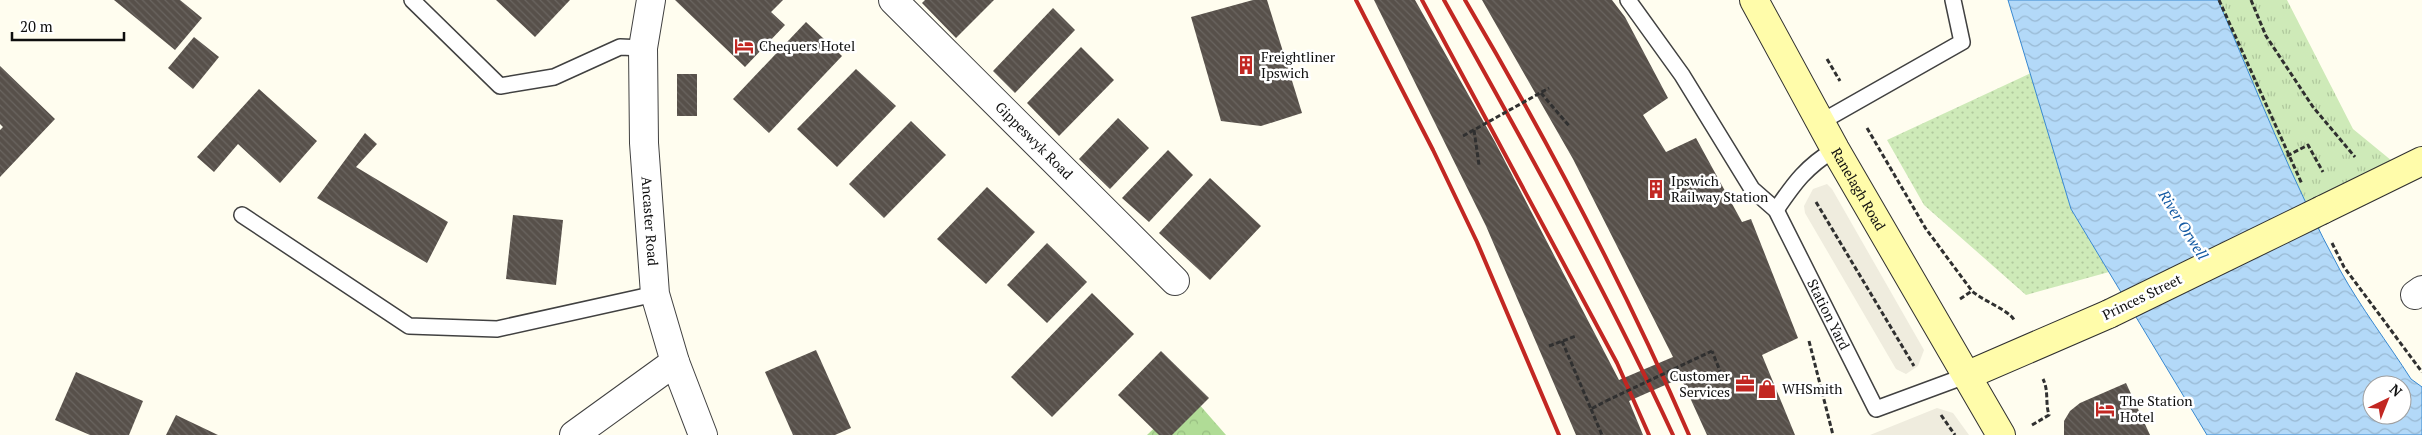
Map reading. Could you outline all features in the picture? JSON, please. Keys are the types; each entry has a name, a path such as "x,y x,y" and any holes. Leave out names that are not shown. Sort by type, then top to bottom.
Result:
{"main road":[{"name":"Ranelagh Road","path":"1760,2 1835,149 1968,375 2001,435"},
{"name":"Princes Street","path":"1968,375 2109,314 2322,200 2371,186 2412,166"}],"street":[{"name":"Ancaster Road","path":"651,0 643,48 644,143 655,294 676,362 703,435"},
{"name":"Gippeswyk Road","path":"893,0 1175,280"},
{"path":"574,435 676,362"}],"lane":[{"path":"413,0 500,86 554,78 620,47 643,48"},
{"path":"1628,0 1682,75 1752,190 1776,210 1800,176 1814,162 1835,149"},
{"path":"1821,122 1962,42 1953,0"},
{"name":"Station Yard","path":"1776,210 1876,409 1968,375"},
{"path":"242,214 409,326 497,329 655,294"}],"path":[{"path":"2219,0 2287,156 2322,200"},
{"path":"2251,0 2266,36 2313,107 2358,161 2371,186"},
{"path":"1463,136 1549,88"},
{"path":"1540,92 1570,127"},
{"path":"1853,103 1926,228 1972,291 1980,298 2011,314"},
{"path":"1474,130 1480,165"},
{"path":"2287,156 2308,145 2326,177"},
{"path":"1800,176 1897,337"},
{"path":"2331,241 2344,267 2422,372"},
{"path":"1548,346 1576,336"},
{"path":"1562,341 1602,435"},
{"path":"1591,409 1712,351 1722,376 1702,383"},
{"path":"2047,388 2046,407 2049,415"}],"green space":[{"path":"2218,0 2287,0 2353,129 2403,170 2340,202 2319,230 2297,186"},
{"path":"2031,73 2071,209 2109,272 2026,295 1924,205 1887,140"},
{"path":"1190,394 1226,435 1147,435"}],"shaded area":[{"path":"1827,184 1832,189 1924,350 1918,366 1906,374 1896,369 1805,213 1804,206 1813,189"},
{"path":"1937,408 1953,413 1969,435 1870,435"}],"water":[{"name":"River Orwell","path":"2008,0 2218,0 2291,171 2323,237 2348,284 2408,375 2362,375 2362,425 2412,425 2412,380 2422,387 2422,435 2207,435 2071,209"}],"building":[{"path":"114,0 180,0 202,18 175,50"},
{"path":"496,0 570,0 535,37"},
{"name":"Chequers Hotel","path":"675,0 783,0 771,12 785,25 745,67"},
{"path":"925,0 994,0 956,38 922,3"},
{"name":"Freightliner Ipswich","path":"1253,0 1267,0 1302,113 1261,126 1221,121 1191,17"},
{"name":"Ipswich Railway Station","path":"1374,0 1415,0 1495,142 1619,380 1673,357 1573,159 1482,0 1612,0 1625,17 1668,98 1643,115 1666,152 1696,138 1742,222 1751,219 1798,338 1762,355 1795,435 1707,435 1681,378 1629,401 1643,435 1576,435 1486,226"},
{"path":"1053,8 1075,30 1015,93 993,71"},
{"path":"806,22 842,56 769,133 733,99"},
{"path":"194,37 219,57 193,89 168,68"},
{"path":"1081,47 1114,80 1059,136 1027,103"},
{"path":"0,66 55,119 0,177 0,130 3,127 0,124"},
{"path":"856,69 896,106 837,167 797,129"},
{"path":"677,74 697,74 697,116 677,116"},
{"path":"259,89 317,141 280,183 238,144 214,172 197,157"},
{"path":"1118,118 1149,148 1110,189 1079,159"},
{"path":"911,121 946,155 884,218 849,184"},
{"path":"365,133 377,144 356,167 448,222 427,263 317,198"},
{"path":"1168,150 1193,175 1149,222 1122,198"},
{"path":"1210,178 1261,226 1210,280 1159,233"},
{"path":"987,187 1035,232 986,284 937,239"},
{"path":"513,215 563,220 556,285 506,279"},
{"path":"1047,243 1087,282 1047,323 1007,285"},
{"path":"1092,293 1134,334 1052,417 1011,377"},
{"path":"816,350 851,428 835,435 793,435 765,372"},
{"path":"1161,351 1209,398 1172,435 1159,435 1118,395"},
{"path":"76,372 143,401 129,435 90,435 55,420"},
{"name":"The Station Hotel","path":"2126,383 2150,435 2064,435 2064,421 2070,411 2080,403"},
{"path":"176,415 218,435 166,435"}],"railway":[{"path":"1356,0 1433,150 1477,242 1559,435"},
{"path":"1422,0 1617,363 1649,435"},
{"path":"1444,0 1591,270 1647,379 1673,435"},
{"path":"1465,0 1526,106 1584,214 1638,324 1689,435"}],"place":[{"name":"Chequers Hotel","path":"744,46"},
{"name":"Freightliner Ipswich","path":"1246,65"},
{"name":"Ipswich Railway Station","path":"1656,189"},
{"name":"Customer Services","path":"1745,384"},
{"name":"WHSmith","path":"1767,389"},
{"name":"The Station Hotel","path":"2105,409"}]}
